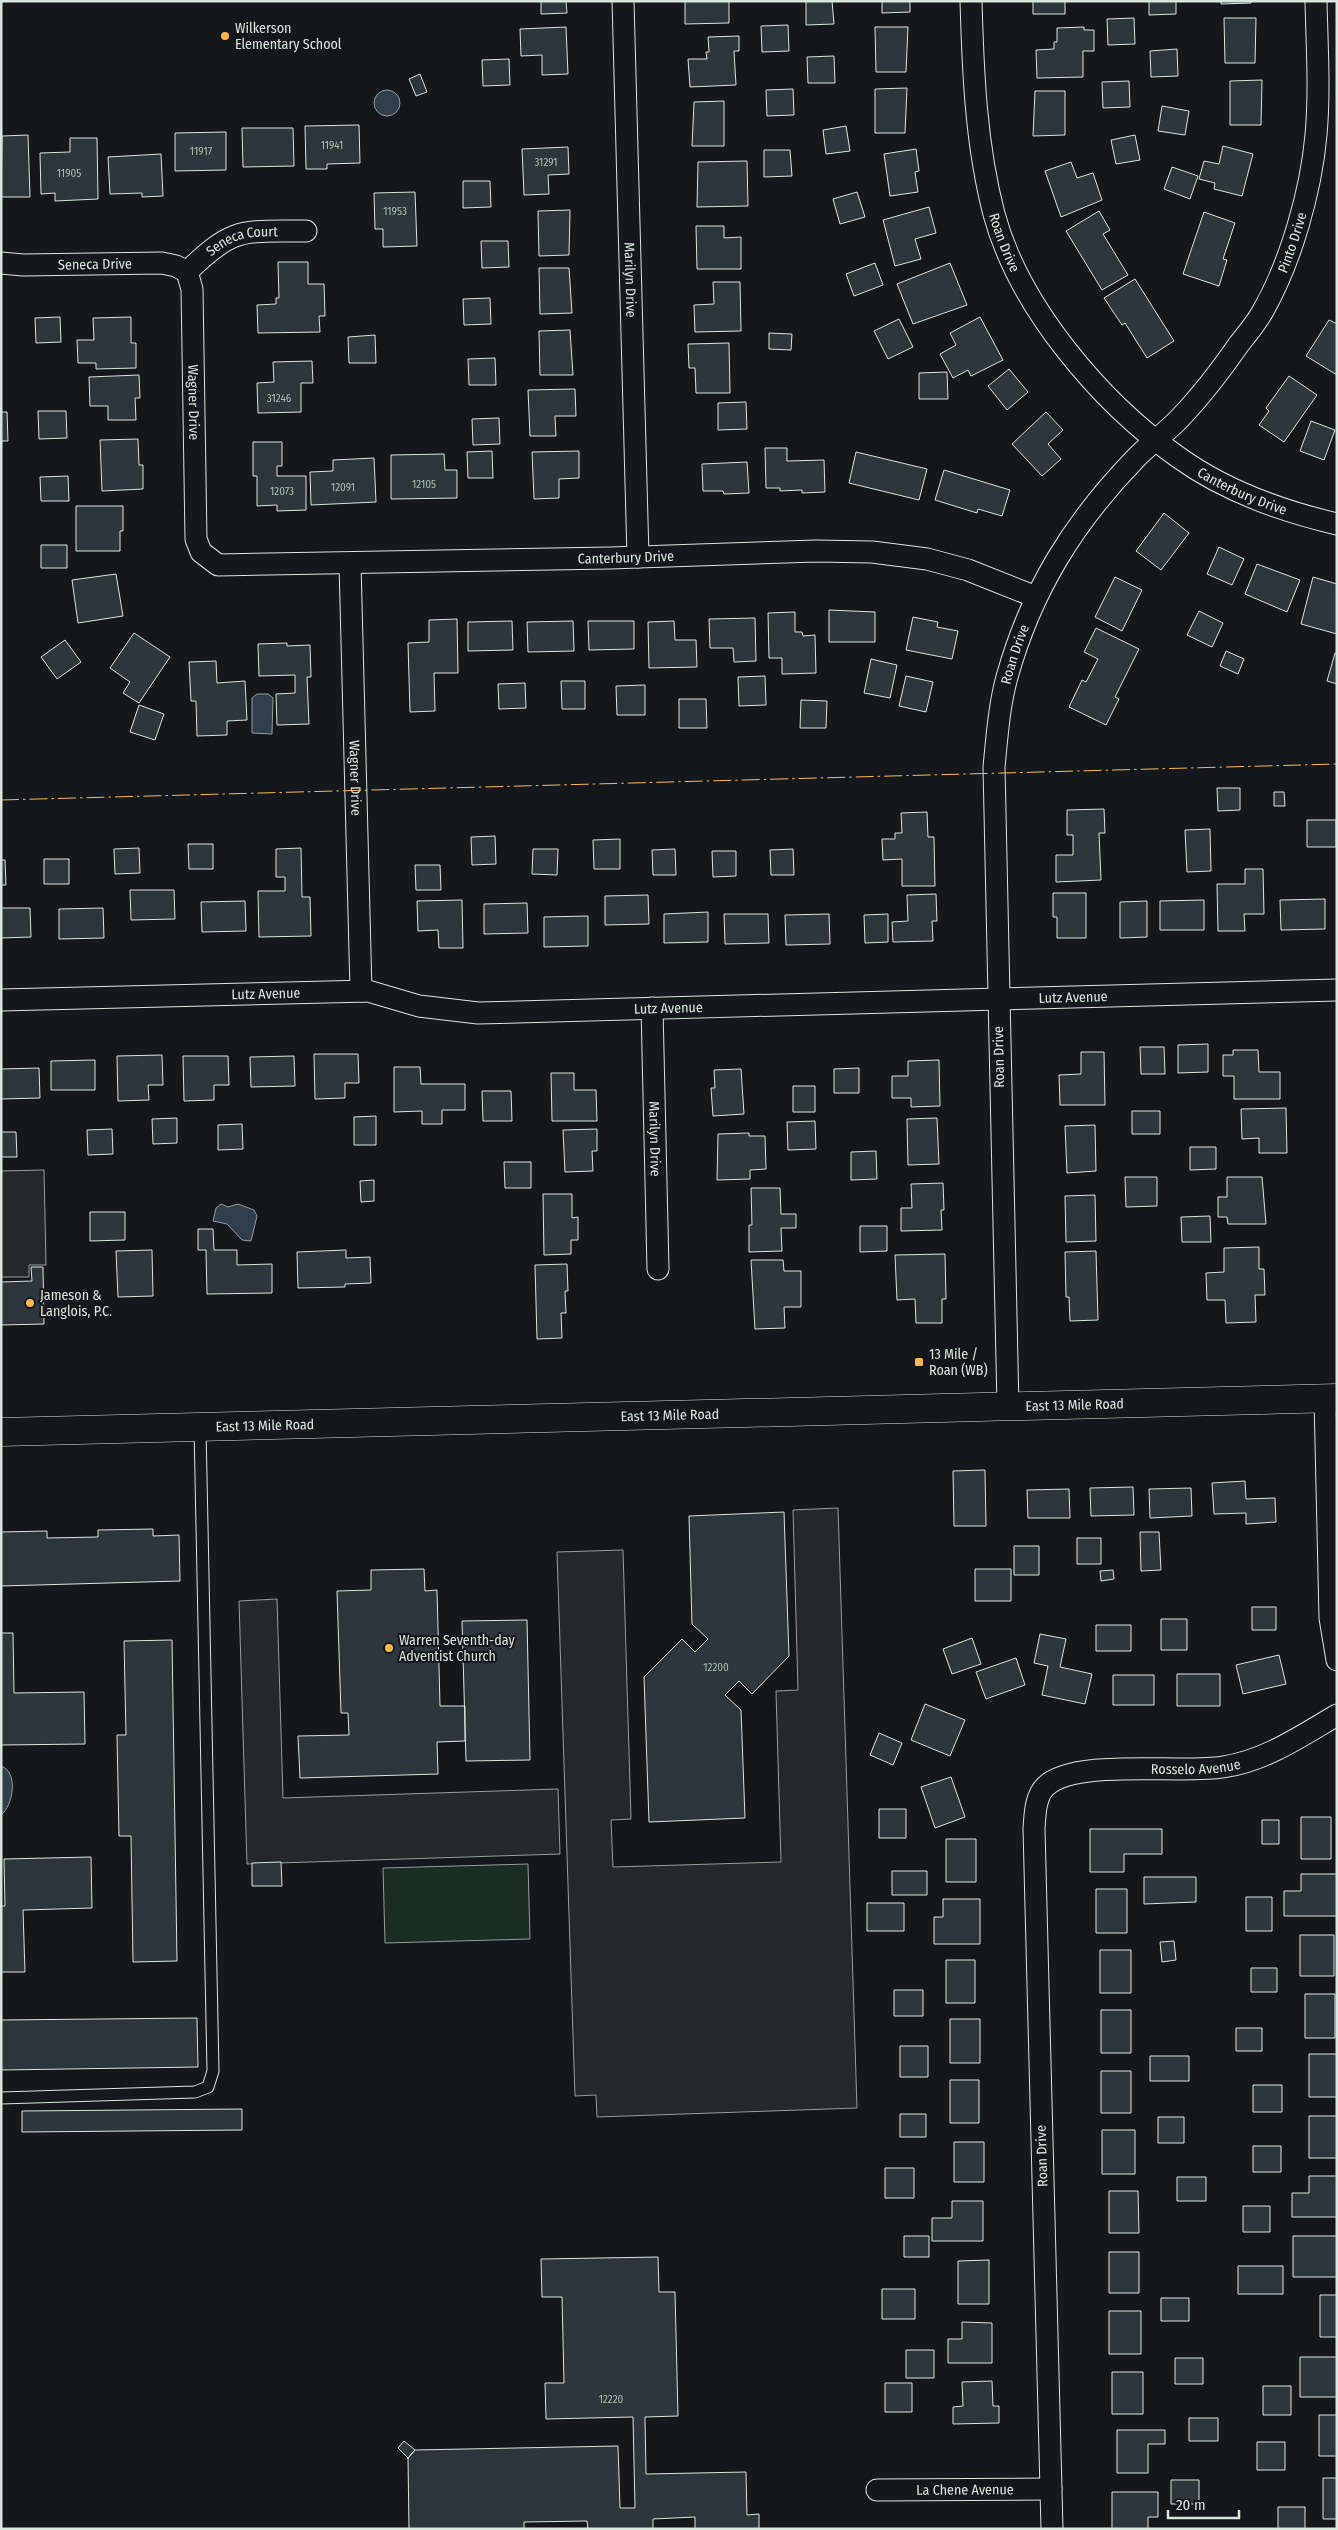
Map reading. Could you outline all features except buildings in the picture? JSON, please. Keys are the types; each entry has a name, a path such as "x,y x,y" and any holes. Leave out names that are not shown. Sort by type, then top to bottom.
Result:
{"main road":[{"name":"East 13 Mile Road","path":"1,1432 1331,1399"}],"street":[{"name":"Marilyn Drive","path":"623,1 638,557"},
{"name":"Roan Drive","path":"971,1 973,78 981,154 995,216 1015,267 1041,314 1076,361 1108,396 1155,440 1134,459 1070,535 1036,597 1007,677 995,758 998,999 1008,1407"},
{"name":"Pinto Drive","path":"1155,440 1178,420 1210,384 1264,310 1281,274 1307,185 1316,137 1318,88 1316,1"},
{"name":"Seneca Court","path":"187,272 210,249 230,236 246,231 306,231"},
{"name":"Seneca Drive","path":"1,263 23,265 162,263 176,266 187,272"},
{"name":"Wagner Drive","path":"187,272 192,289 196,539 201,552 210,561"},
{"name":"Canterbury Drive","path":"1155,440 1179,458 1225,485 1263,503 1337,524"},
{"name":"Canterbury Drive","path":"210,561 227,566 816,551 872,552 927,559 959,568 1036,597"},
{"name":"Wagner Drive","path":"350,564 361,991"},
{"name":"Lutz Avenue","path":"1,1000 361,991 377,993 403,1003 460,1012 1337,990"},
{"name":"Marilyn Drive","path":"652,1008 658,1269"},
{"path":"1331,1399 1330,1618 1337,1660"},
{"name":"Rosselo Avenue","path":"1046,1786 1064,1775 1081,1771 1222,1767 1246,1762 1277,1750 1337,1715"},
{"name":"Roan Drive","path":"1046,1786 1037,1803 1034,1829 1052,2529"},
{"name":"La Chene Avenue","path":"877,2490 1051,2489"}],"lane":[{"path":"1,2098 195,2092 208,2087 213,2071 200,1427"}],"green space":[{"path":"528,1864 530,1939 385,1943 383,1868"}],"shaded area":[{"path":"44,1170 46,1265 29,1265 29,1277 1,1277 1,1171"},
{"path":"838,1508 857,2108 597,2117 596,2095 575,2096 557,1552 623,1550 631,1819 611,1820 613,1867 781,1862 776,1691 798,1690 793,1510"},
{"path":"277,1599 283,1798 558,1789 560,1854 247,1864 239,1601"}],"water":[{"path":"387,90 396,94 400,103 396,112 387,116 378,112 374,103 378,94"},
{"path":"257,694 268,694 273,698 272,734 252,733 252,698"},
{"path":"221,1204 228,1207 238,1204 254,1210 257,1216 251,1241 242,1240 227,1224 213,1221 216,1208"},
{"path":"1,1766 7,1769 10,1775 12,1789 9,1804 1,1815"}],"power":[{"path":"1,800 1337,764"}],"place":[{"name":"Wilkerson Elementary School","path":"225,36"},
{"name":"Jameson & Langlois, P.C.","path":"30,1303"},
{"name":"13 Mile / Roan (WB)","path":"919,1362"},
{"name":"Warren Seventh-day Adventist Church","path":"389,1648"}]}
